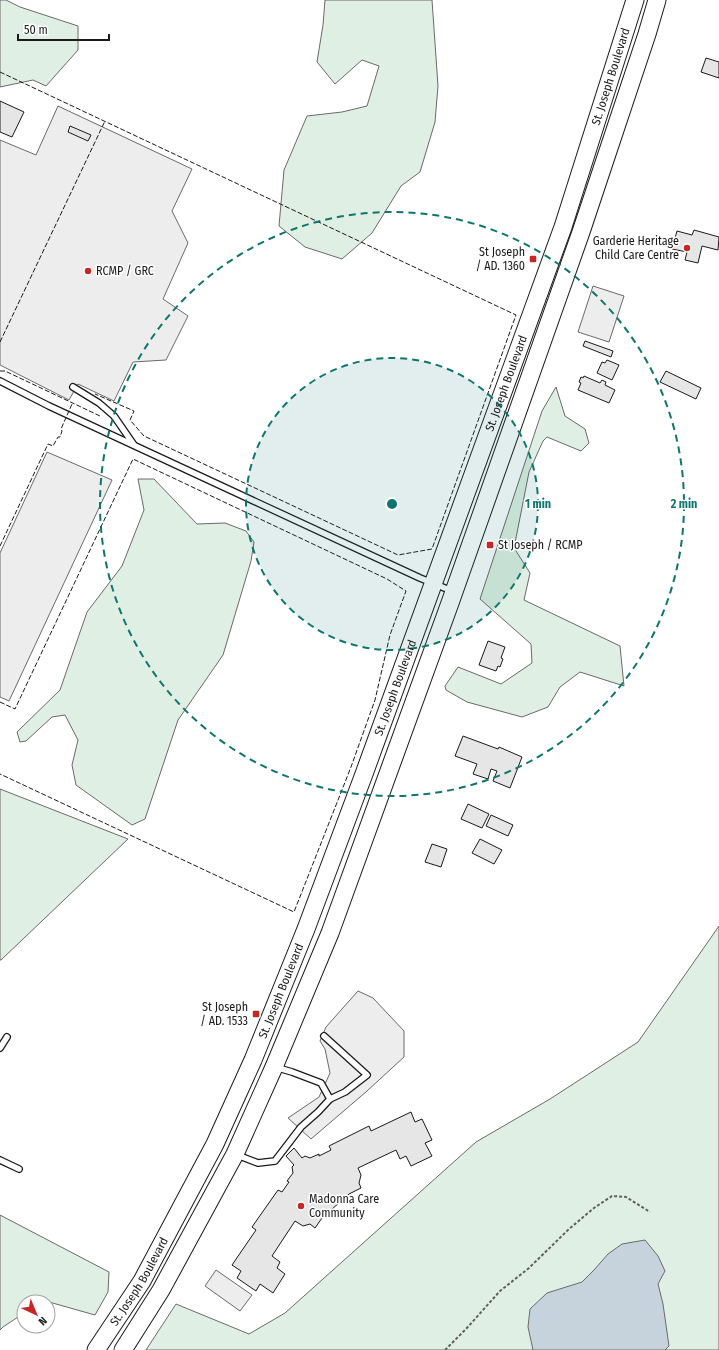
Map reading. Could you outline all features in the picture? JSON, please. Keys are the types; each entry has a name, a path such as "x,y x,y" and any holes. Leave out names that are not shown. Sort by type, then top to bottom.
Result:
{"main road":[{"name":"St. Joseph Boulevard","path":"96,1350 146,1274 215,1144 253,1060 306,929 366,770 563,227 635,0"},
{"name":"St. Joseph Boulevard","path":"123,1350 161,1290 235,1154 274,1067 330,933 388,777 581,232 657,0"},
{"path":"627,29 647,34"},
{"path":"563,227 581,232"},
{"path":"366,770 388,777"},
{"path":"253,1060 274,1067"}],"lane":[{"path":"0,381 134,445 454,592"},
{"path":"73,387 99,403 114,416 134,445"},
{"path":"235,1154 258,1163 275,1161 301,1127 330,1099 345,1092 367,1074 324,1036"},
{"path":"0,1048 7,1037"},
{"path":"274,1067 321,1083 330,1099"},
{"path":"0,1160 19,1169"}],"path":[{"path":"445,1350 500,1291 529,1268 569,1229 594,1208 612,1196 626,1197 650,1212"}],"green space":[{"path":"0,0 6,0 20,7 78,26 78,50 46,86 33,80 0,87"},
{"path":"325,0 432,0 438,86 435,122 420,172 401,186 372,233 342,259 305,247 279,226 284,170 307,116 342,112 367,106 379,66 362,60 335,84 317,62 323,25"},
{"path":"556,387 565,416 585,429 589,443 581,451 547,437 543,441 529,472 515,543 516,551 530,573 524,600 620,646 624,686 580,672 560,687 548,707 522,717 467,702 446,690 445,686 458,667 501,684 532,663 531,644 480,599 542,411"},
{"path":"138,479 154,479 197,524 225,523 246,531 254,542 251,561 223,655 178,720 145,819 132,825 76,785 72,765 78,740 65,715 52,717 26,741 20,742 17,732 60,690 87,612 122,566 144,510"},
{"path":"0,789 128,839 1,960 0,960"},
{"path":"719,926 719,1350 146,1350 176,1304 249,1334 285,1313 476,1142 550,1099 638,1042"},
{"path":"0,1215 109,1272 108,1292 95,1315 56,1304 56,1294 16,1294 16,1318 0,1330"}],"shaded area":[{"name":"RCMP / GRC","path":"58,106 192,169 172,211 188,243 163,299 188,316 166,360 133,362 114,401 78,384 69,400 0,365 0,140 36,155"},
{"path":"593,286 624,296 609,342 578,332"},
{"path":"47,452 112,480 9,701 0,697 0,553"},
{"path":"358,991 373,998 404,1031 404,1057 311,1139 288,1118 319,1097 330,1073 325,1049 320,1041 326,1027"},
{"path":"645,1240 658,1256 665,1271 658,1284 663,1304 669,1346 665,1350 533,1350 528,1327 530,1309 547,1293 582,1282 608,1254 622,1244"},
{"path":"216,1270 252,1295 240,1311 205,1286"}],"building":[{"path":"706,58 719,62 719,78 701,72"},
{"path":"0,101 24,112 12,137 0,132"},
{"path":"70,126 91,135 88,141 68,132"},
{"name":"Garderie Heritage Child Care Centre","path":"694,230 719,237 718,250 702,246 698,263 685,260 687,252 672,249 677,231 692,235"},
{"path":"585,341 613,351 611,357 583,346"},
{"path":"607,360 619,365 612,380 597,373 602,362 605,363"},
{"path":"666,371 701,388 696,399 660,382"},
{"path":"584,376 600,383 602,380 606,382 605,385 615,390 609,403 578,390 581,383 579,382 581,377 583,378"},
{"path":"488,641 505,647 501,658 503,659 500,667 498,666 496,671 479,665"},
{"path":"463,736 498,749 499,747 522,757 510,788 493,781 497,771 491,769 488,779 473,774 477,764 455,756"},
{"path":"468,804 489,814 482,828 461,819"},
{"path":"491,815 513,825 508,836 486,826"},
{"path":"480,839 502,850 494,864 472,853"},
{"path":"432,844 447,849 441,867 425,862"},
{"name":"Madonna Care Community","path":"411,1112 415,1122 422,1119 432,1140 425,1143 432,1156 411,1166 406,1156 400,1159 396,1150 358,1168 361,1175 359,1183 361,1188 349,1194 322,1218 315,1228 310,1224 303,1226 295,1221 272,1256 280,1262 277,1268 285,1274 273,1293 260,1284 256,1291 237,1278 241,1271 232,1265 256,1230 252,1227 278,1190 282,1192 289,1182 287,1181 293,1173 292,1167 294,1165 286,1156 294,1148 302,1158 305,1156 310,1158 319,1154 319,1156 331,1150 329,1146 369,1126 371,1131"}],"fence":[{"path":"0,72 516,315 432,549 398,555 144,436 130,420 134,411 95,394"},
{"path":"0,342 105,121"},
{"path":"0,371 5,371 100,416"},
{"path":"0,546 48,444 53,446 58,437 60,437 62,431 61,429 72,404"},
{"path":"0,702 15,709 133,459 387,579 406,591 390,635 375,700 351,767 294,912 0,774"}],"place":[{"name":"Garderie Heritage Child Care Centre","path":"687,248"},
{"name":"St Joseph / AD. 1360","path":"533,259"},
{"name":"RCMP / GRC","path":"88,271"},
{"name":"St Joseph / RCMP","path":"490,545"},
{"name":"St Joseph / AD. 1533","path":"256,1014"},
{"name":"Madonna Care Community","path":"301,1206"}]}
